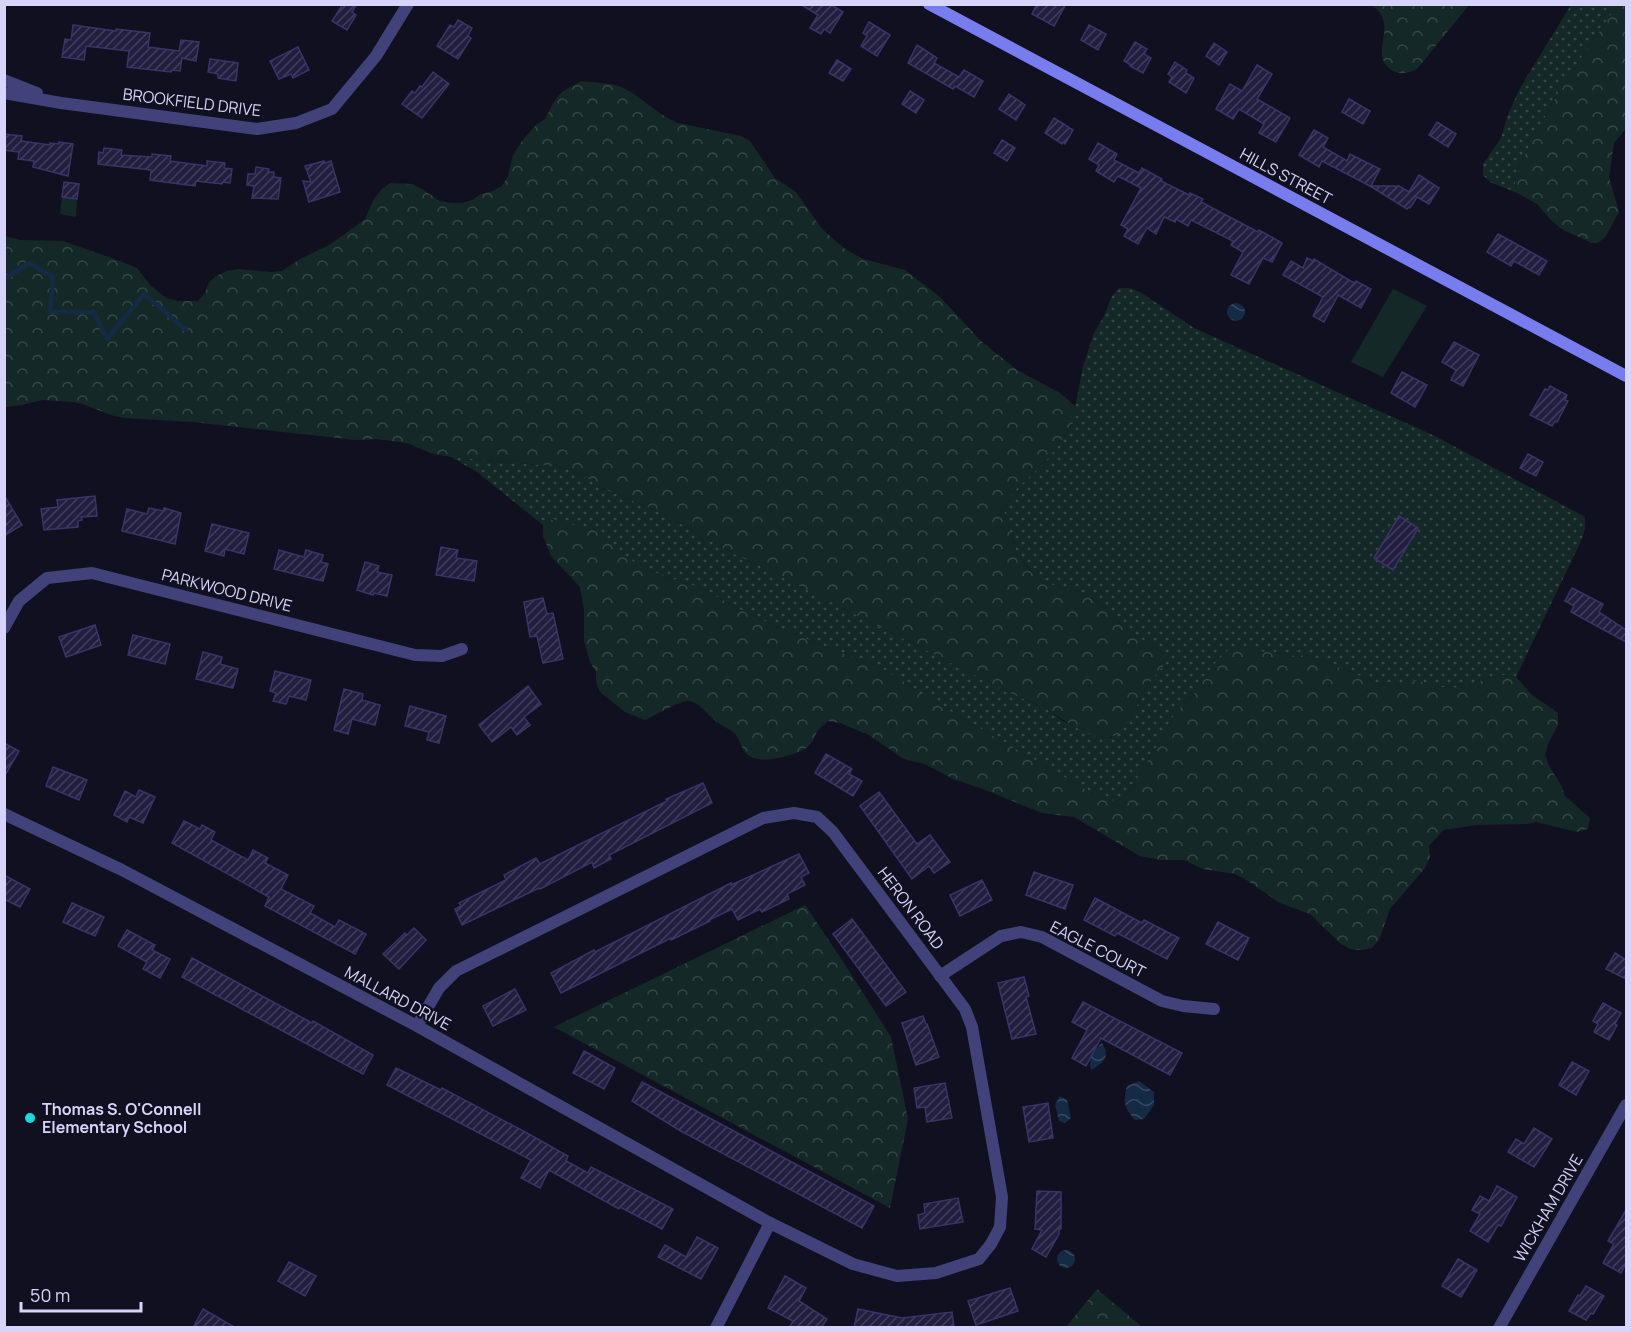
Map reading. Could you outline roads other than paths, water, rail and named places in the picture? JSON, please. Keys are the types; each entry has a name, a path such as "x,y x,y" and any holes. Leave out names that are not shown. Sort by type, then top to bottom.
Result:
{"street":[{"name":"BROOKFIELD DRIVE","path":"4,93 257,129 296,123 333,109 376,56 408,4"},
{"name":"HILLS STREET","path":"929,4 1626,376"},
{"name":"BROOKFIELD DRIVE","path":"4,80 61,102"},
{"name":"PARKWOOD DRIVE","path":"4,628 19,601 47,578 92,573 415,655 442,656 462,649"},
{"name":"HERON ROAD","path":"417,1026 439,988 456,971 763,818 794,813 817,817 833,832 965,1009 972,1027 1002,1197 1000,1227 991,1244 979,1259 936,1274 897,1276 853,1264 770,1223"},
{"name":"MALLARD DRIVE","path":"4,814 122,870 417,1026 770,1223"},
{"name":"EAGLE COURT","path":"940,976 1001,936 1021,932 1042,937 1162,1001 1214,1009"},
{"name":"WICKHAM DRIVE","path":"1499,1328 1626,1104"},
{"path":"716,1328 770,1223"}],"water":[{"path":"1236,303 1242,306 1245,312 1242,318 1236,321 1230,318 1227,312 1230,306"},
{"path":"1102,1043 1106,1056 1099,1065 1091,1070 1092,1055"},
{"path":"1139,1081 1154,1092 1154,1105 1144,1119 1135,1120 1125,1104 1125,1096 1127,1086"},
{"path":"1060,1096 1067,1100 1071,1118 1065,1123 1059,1121 1055,1105"},
{"path":"1066,1250 1072,1253 1075,1259 1072,1265 1066,1268 1060,1265 1057,1259 1060,1253"}],"waterway":[{"path":"4,279 29,263 53,277 50,312 94,312 107,339 144,294 186,330"}],"place":[{"name":"Thomas S. O'Connell Elementary School","path":"30,1118"}]}
